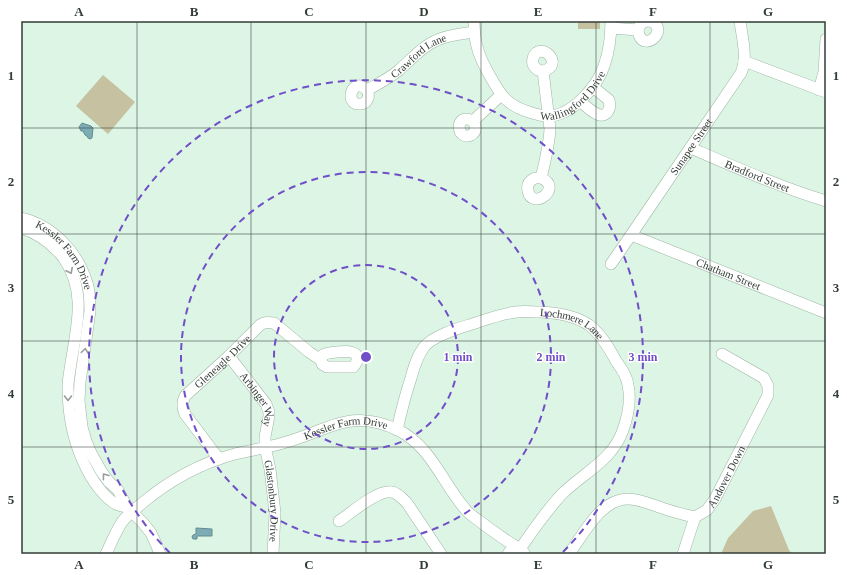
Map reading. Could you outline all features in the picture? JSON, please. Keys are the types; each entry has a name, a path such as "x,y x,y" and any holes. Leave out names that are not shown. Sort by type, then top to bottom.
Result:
{"street":[{"path":"648,21 655,24 658,29 656,36 648,41 642,39 638,34 638,30 640,24 648,21"},
{"name":"Sunapee Street","path":"611,264 741,73 744,61 740,21"},
{"path":"611,25 638,30"},
{"name":"Wallingford Drive","path":"474,26 476,45 480,57 501,95 520,109 534,114 548,116 571,108 580,102 593,87 599,78 606,60 610,41 611,25"},
{"name":"Crawford Lane","path":"367,90 392,76 418,51 436,40 474,26"},
{"path":"744,61 823,91 826,38"},
{"path":"541,178 550,136 543,71"},
{"path":"580,102 595,114 602,115 607,112 610,106 609,100 593,87"},
{"path":"473,121 501,95"},
{"name":"Bradford Street","path":"691,148 808,196 826,201"},
{"name":"Kessler Farm Drive","path":"21,218 44,228 59,238 71,251 81,266 88,284 90,302 80,382 79,400 82,427 95,461 101,471 122,496 130,509 151,533 160,554"},
{"name":"Kessler Farm Drive","path":"21,228 41,237 52,245 66,262 74,278 77,287 79,305 78,323 68,385 68,409 71,426 82,460 93,480 114,504 130,509 177,479 201,466 234,454 288,442 347,421 357,420 376,422 406,434 417,443 430,458 456,498 467,511 517,551"},
{"name":"Chatham Street","path":"631,235 826,314"},
{"name":"Lochmere Lane","path":"397,430 402,406 415,363 424,347 431,340 464,326 499,315 526,311 571,316 584,322 595,330 611,352 628,384 628,412 624,430 610,453 562,494 547,511 517,551"},
{"name":"Gleneagle Drive","path":"219,460 185,414 183,400 185,396 264,322 274,323 321,360"},
{"name":"Andover Down","path":"569,554 597,516 608,506 618,501 628,499 641,500 668,510 695,517 707,510 715,499 768,395 768,386 764,378 722,354"},
{"name":"Arbinger Way","path":"229,356 268,408 269,416 265,437 266,447"},
{"name":"Glastonbury Drive","path":"266,447 275,513 273,554"},
{"path":"339,521 376,495 384,492 393,492 401,496 418,517 441,554"},
{"path":"106,554 130,509"},
{"path":"683,554 695,517"}],"shaded area":[{"path":"578,21 600,21 600,29 578,29"},
{"path":"103,75 135,102 108,134 76,106"},
{"path":"771,506 792,554 721,554 728,538 753,511"}],"water":[{"path":"82,123 93,128 92,138 88,138 83,131 81,131 79,127"},
{"path":"196,528 212,529 212,536 197,536 197,539 193,539 193,535 196,534"}]}
